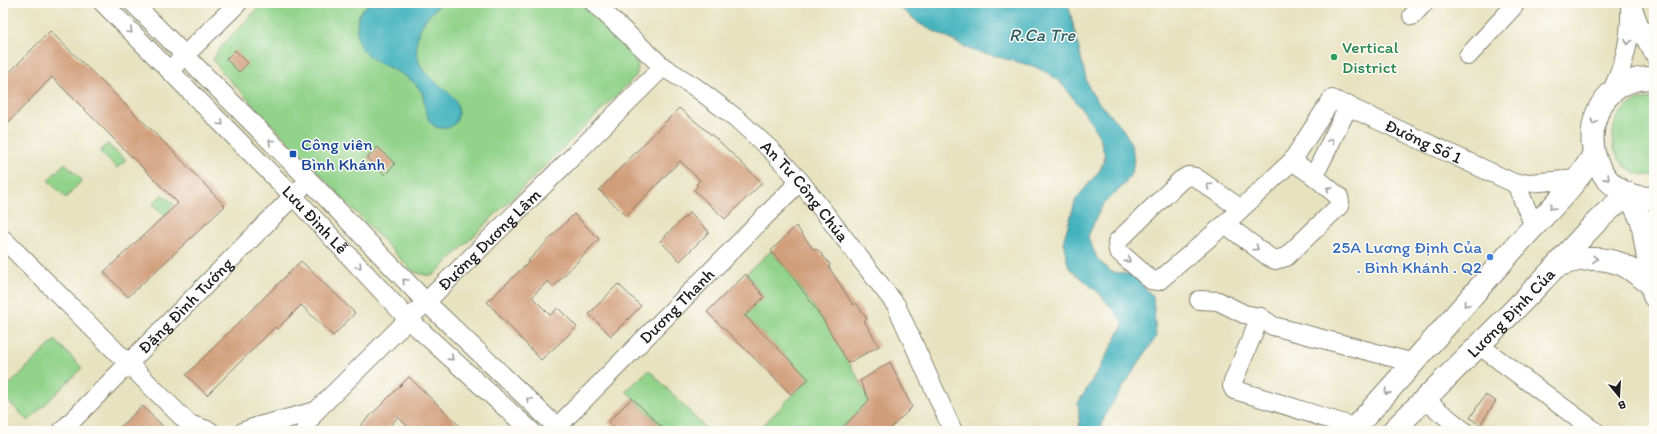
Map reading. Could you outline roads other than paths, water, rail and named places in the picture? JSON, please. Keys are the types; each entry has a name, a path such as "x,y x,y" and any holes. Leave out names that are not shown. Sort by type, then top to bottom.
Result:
{"main road":[{"path":"1654,78 1638,79 1628,82 1610,94 1603,102 1594,122 1592,133 1594,154 1603,174 1610,182 1629,194 1640,198 1654,198"},
{"path":"1353,429 1414,363 1534,226 1578,179 1594,154"},
{"path":"1629,194 1642,221 1653,291"},
{"name":"Lương Định Của","path":"1393,431 1445,378 1480,346 1558,266 1596,222 1629,194"},
{"path":"1558,266 1578,259 1609,261 1622,265 1653,291"},
{"path":"1414,363 1445,378"}],"street":[{"name":"Lưu Đình Lễ","path":"103,3 294,196 408,318 531,431"},
{"name":"Lưu Đình Lễ","path":"133,3 184,56 308,179 426,302 557,430"},
{"path":"169,71 238,3"},
{"name":"An Tư Công Chúa","path":"594,3 663,67 695,87 736,118 772,151 800,181 896,305 953,431"},
{"path":"1412,16 1424,3"},
{"path":"1468,56 1514,6 1511,3"},
{"path":"1630,3 1636,20 1654,54"},
{"path":"1610,94 1620,75 1625,59 1629,39 1630,3"},
{"name":"Đường Dương Lâm","path":"305,431 307,424 316,411 408,318 426,302 663,67"},
{"path":"1241,208 1195,177 1188,176 1117,242 1118,251 1151,280 1158,281 1225,224 1292,161 1340,102"},
{"path":"1314,176 1340,102"},
{"name":"Đường Số 1","path":"1340,102 1516,184 1578,179"},
{"path":"1225,224 1269,257 1275,260 1286,257 1339,206 1340,202 1339,197 1314,176 1292,161"},
{"name":"Đặng Đình Tướng","path":"62,431 294,196 308,179"},
{"name":"Dương Thanh","path":"557,430 800,181"},
{"path":"1516,184 1534,226"},
{"path":"3,239 129,363 191,428 210,431"},
{"path":"1199,300 1218,301 1244,314 1260,318 1273,326 1414,363"},
{"path":"1260,318 1233,382 1232,386 1234,390 1270,400 1353,429"},
{"path":"1480,346 1595,431"},
{"path":"1424,399 1464,431"},
{"path":"252,429 316,411"},
{"path":"252,429 278,427 285,431"}],"water":[{"path":"371,3 441,3 428,16 423,24 418,36 417,50 418,60 426,74 456,101 458,116 452,126 442,128 431,123 426,114 422,93 417,86 406,76 376,61 361,48 357,38 358,18 362,10"},
{"name":"R.Ca Tre","path":"894,3 1068,3 1087,83 1094,96 1127,135 1133,150 1134,158 1131,173 1127,180 1122,187 1108,199 1097,215 1088,237 1098,260 1112,272 1134,275 1153,297 1156,337 1106,413 1100,431 1080,431 1078,403 1099,369 1124,323 1098,292 1069,268 1063,242 1076,199 1100,170 1105,157 1100,138 1085,113 1061,83 1048,73 1033,66 971,50 920,24"}],"place":[{"name":"Vertical District","path":"1334,57"},
{"name":"Công viên Bình Khánh","path":"293,154"},
{"name":"25A Lương Định Của . Bình Khánh . Q2","path":"1490,257"}]}
